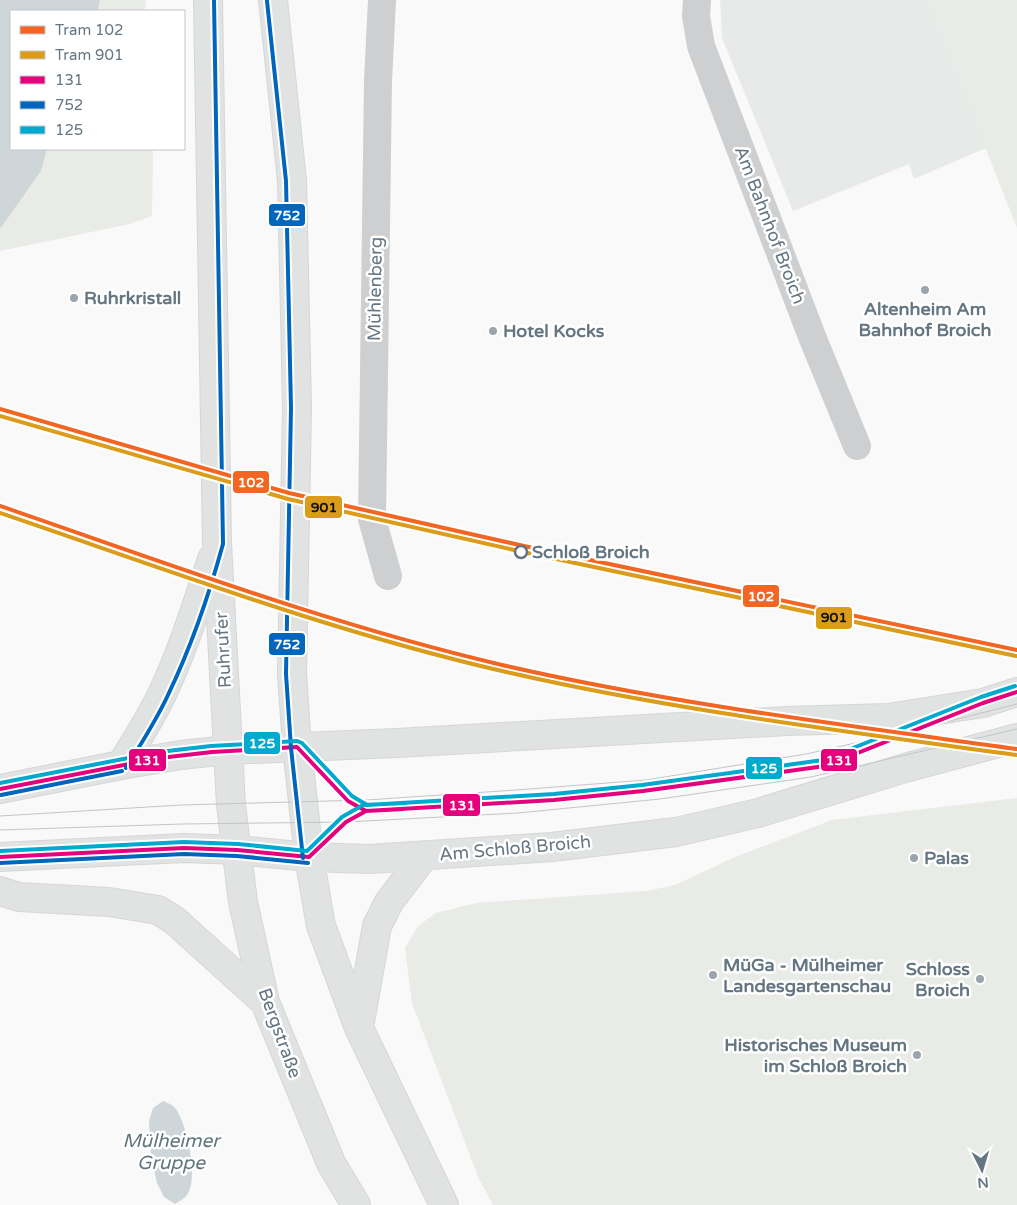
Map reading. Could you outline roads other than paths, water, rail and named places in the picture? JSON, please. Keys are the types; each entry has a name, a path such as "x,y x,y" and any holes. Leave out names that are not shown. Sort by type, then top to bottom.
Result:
{"main road":[{"name":"Ruhrufer","path":"208,0 217,543 228,750 237,850"},
{"path":"273,0 292,181 297,408 292,674 308,857 321,926 359,1028 444,1205"},
{"path":"121,765 144,729 163,692 196,606 217,543"},
{"path":"0,789 121,765 181,755 228,750 888,718 983,703 1017,692"},
{"name":"Am Schloß Broich","path":"0,857 184,848 237,850 308,857 370,858 552,847 676,832 758,813 905,768 1017,738"},
{"name":"Bergstraße","path":"237,850 243,902 265,1002 331,1164 356,1205"},
{"path":"359,1028 377,926 389,902 424,856"},
{"path":"0,891 19,897 109,902 158,910 174,920 265,1002"}],"street":[{"name":"Mühlenberg","path":"382,0 378,81 372,519 388,576"},
{"name":"Am Bahnhof Broich","path":"697,0 696,16 701,46 813,339 857,446"}],"water":[{"path":"0,0 100,0 98,10 10,10 10,150 47,150 41,171 0,229"},
{"name":"Mülheimer Gruppe","path":"163,1101 175,1108 180,1117 192,1165 190,1187 186,1196 175,1204 164,1197 157,1183 151,1158 149,1121 153,1108"}],"tram line":[{"name":"102","path":"0,409 289,493 524,546 1017,650"},
{"name":"901","path":"0,416 288,499 523,552 1016,656"},
{"name":"102","path":"0,506 312,612 438,649 502,665 566,679 694,702 1017,749"},
{"name":"901","path":"0,513 312,619 375,638 502,671 566,685 694,708 1016,755"},
{"path":"0,816 181,805 366,800 646,780 806,754 1017,704"},
{"path":"0,830 182,824 346,822 518,813 660,799 811,777 1017,729"}],"place":[{"name":"Altenheim Am Bahnhof Broich","path":"925,290"},
{"name":"Ruhrkristall","path":"74,298"},
{"name":"Hotel Kocks","path":"493,331"},
{"name":"Schloß Broich","path":"521,552"},
{"name":"Palas","path":"914,858"},
{"name":"MüGa - Mülheimer Landesgartenschau","path":"713,975"},
{"name":"Schloss Broich","path":"980,979"},
{"name":"Historisches Museum im Schloß Broich","path":"917,1055"}]}
